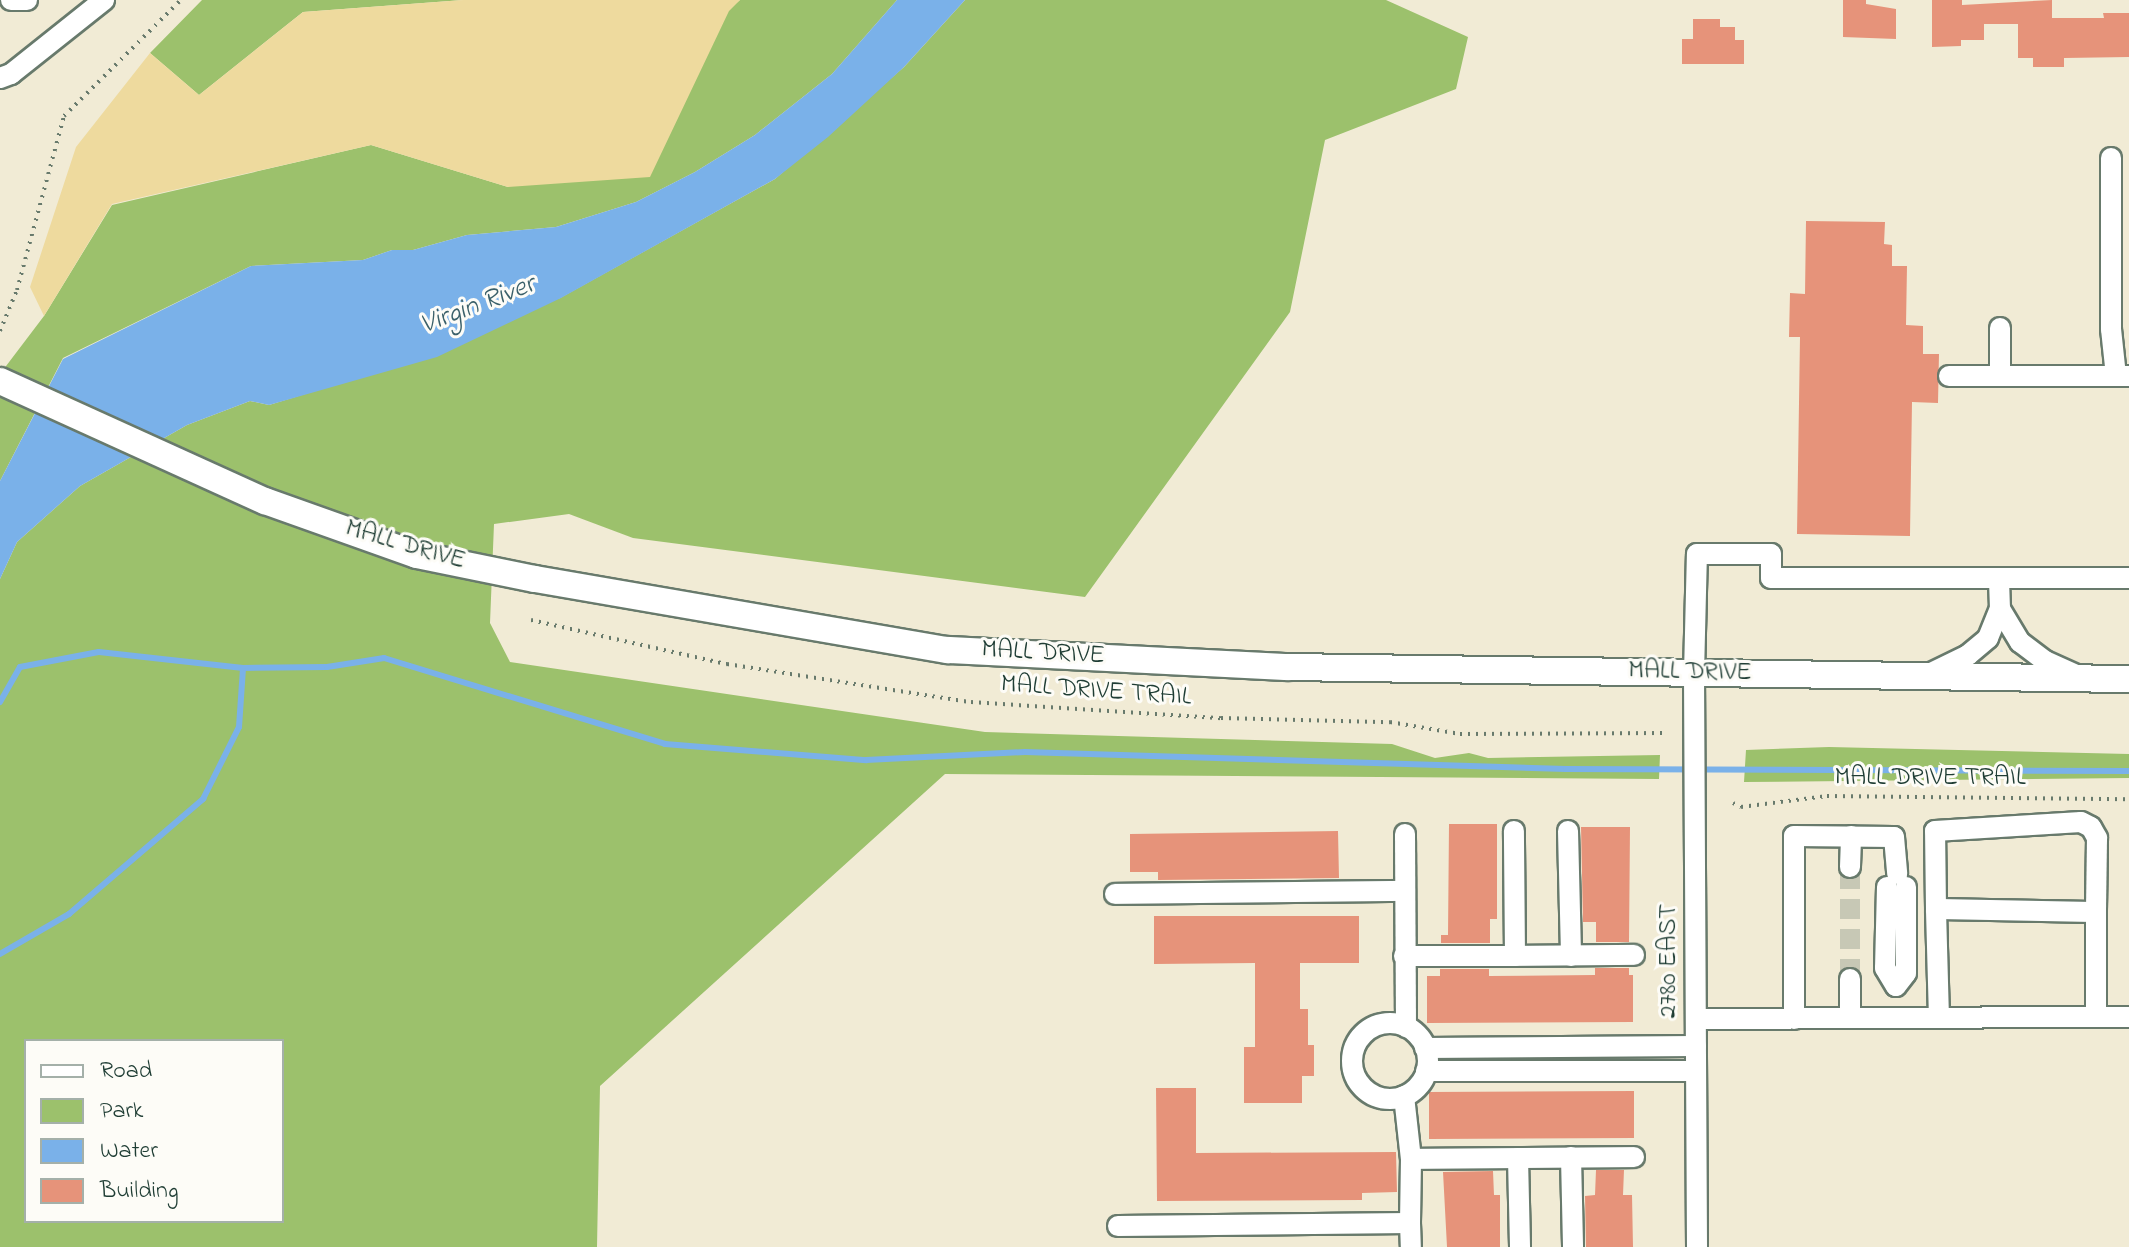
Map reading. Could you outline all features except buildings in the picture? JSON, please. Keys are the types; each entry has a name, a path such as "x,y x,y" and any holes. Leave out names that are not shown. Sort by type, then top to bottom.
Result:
{"main road":[{"name":"MALL DRIVE","path":"0,381 265,501 417,555 535,579 948,650 1287,667 2129,679"}],"street":[{"path":"11,0 27,0"},
{"path":"0,78 11,74 104,0"},
{"path":"1949,376 2123,376 2111,329 2111,158"},
{"path":"2000,328 2000,376"},
{"name":"2780 EAST","path":"1697,1247 1694,674 1697,554 1771,554 1771,578 1999,578"},
{"path":"1923,677 1968,655 1988,638 2000,609 1999,578 2129,578"},
{"path":"2000,609 2020,642 2045,661 2084,679"},
{"path":"1939,1018 1935,831 2081,822 2091,827 2097,838 2096,1017"},
{"path":"1514,831 1515,956"},
{"path":"1568,831 1571,956"},
{"path":"1405,834 1406,1027"},
{"path":"1794,1019 1794,836 1894,837 1906,973 1896,986 1896,1018"},
{"path":"1850,867 1851,836"},
{"path":"1115,894 1404,891"},
{"path":"1936,909 2096,912"},
{"path":"1404,956 1634,955"},
{"path":"1850,979 1850,1018"},
{"path":"1696,1019 2129,1017"},
{"path":"1394,1023 1406,1027 1421,1039 1425,1048 1426,1071 1421,1082 1404,1096 1392,1099 1368,1092 1359,1083 1352,1060 1354,1048 1370,1028 1394,1023"},
{"path":"1425,1048 1696,1046"},
{"path":"1426,1071 1696,1071"},
{"path":"1404,1096 1411,1159 1411,1247"},
{"path":"1571,1157 1573,1247"},
{"path":"1411,1159 1634,1157"},
{"path":"1518,1158 1520,1247"},
{"path":"1118,1226 1410,1223"}],"path":[{"path":"0,331 17,290 64,116 181,0"},
{"name":"MALL DRIVE TRAIL","path":"531,620 727,664 971,702 1221,718 1390,722 1460,734 1665,733"},
{"name":"MALL DRIVE TRAIL","path":"1733,803 1741,807 1827,796 2129,799"}],"green space":[{"path":"202,0 463,0 303,12 199,95 150,53"},
{"path":"740,0 897,0 832,74 755,135 695,172 636,202 556,227 467,235 413,250 392,250 363,260 251,266 63,358 0,481 0,374 44,316 112,205 371,145 508,187"},
{"path":"965,0 1386,0 1468,37 1456,89 1325,140 1290,312 1085,597 633,538 569,514 494,524 490,623 510,662 985,732 1392,744 1435,758 1469,753 1488,758 1660,755 1659,779 945,774 600,1086 597,1247 0,1247 0,579 17,542 80,486 187,425 250,401 269,405 318,390 560,298 775,179 904,67"},
{"path":"1829,747 2129,754 2129,778 1744,782 1746,750"}],"sand":[{"path":"463,0 740,0 729,11 650,177 508,187 371,145 112,204 44,316 30,287 76,147 150,53 199,95 303,12"}],"water":[{"name":"Virgin River","path":"897,0 965,0 904,67 828,137 775,179 561,298 437,357 269,405 250,401 187,425 80,486 17,542 0,579 0,481 63,359 251,266 363,260 392,250 413,250 467,235 556,227 636,202 695,172 755,135 832,74"}],"waterway":[{"path":"0,702 20,667 99,652 243,668 327,667 384,658 665,744 866,760 1025,752 1566,769 2129,771"},
{"path":"0,954 69,914 203,799 239,727 243,668"}],"tunnel":[{"path":"1850,867 1850,979"}]}
